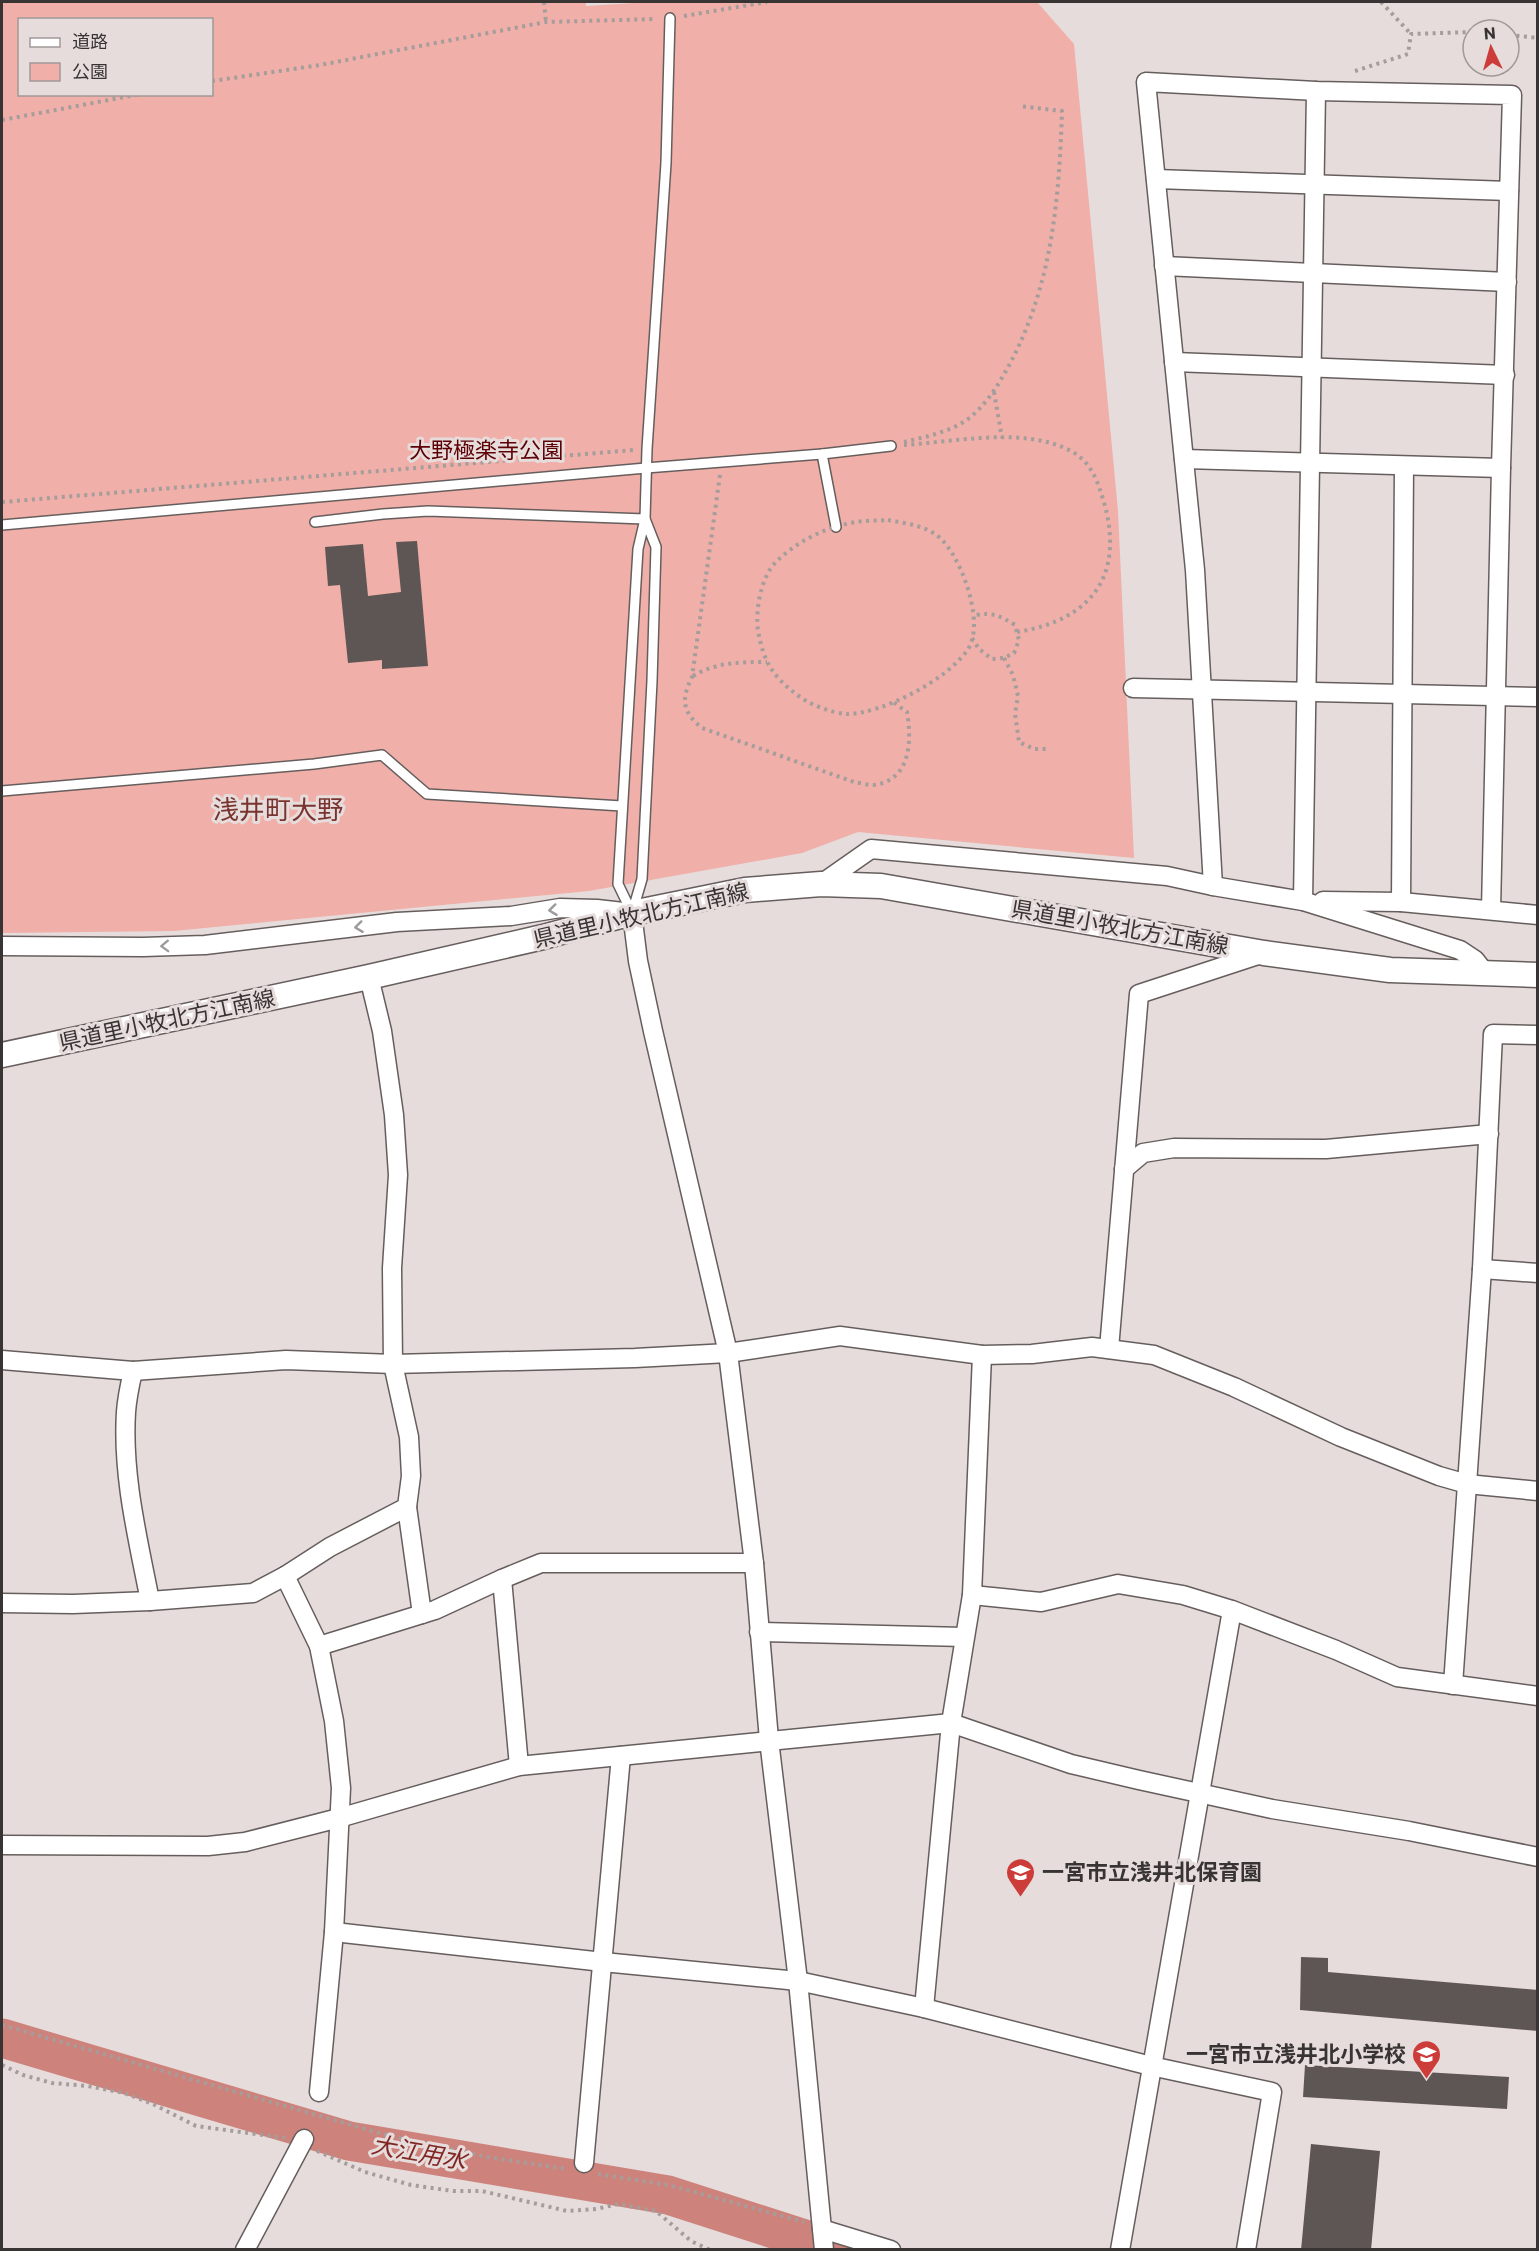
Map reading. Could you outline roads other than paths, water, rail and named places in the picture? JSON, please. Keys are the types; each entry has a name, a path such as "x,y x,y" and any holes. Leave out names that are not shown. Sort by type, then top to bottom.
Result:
{"main road":[{"name":"県道里小牧北方江南線","path":"2,1055 543,938 632,913 745,890 821,884 881,886 916,891 1264,953 1390,970 1538,975"}],"street":[{"path":"1213,886 1196,570 1146,82 1316,91 1512,95 1491,910"},
{"path":"1303,901 1316,91"},
{"path":"1156,179 1509,191"},
{"path":"1164,266 1507,282"},
{"path":"1174,362 1505,375"},
{"path":"1184,459 1501,468"},
{"path":"1401,902 1404,466"},
{"path":"1133,688 1538,697"},
{"path":"821,884 871,849 1167,876 1303,901 1460,950 1475,960 1486,974"},
{"path":"1303,901 1401,902 1538,915"},
{"path":"2,946 205,945 398,922 511,916 560,908 632,913 638,961 653,1032 728,1353 754,1563 769,1740 798,1981 823,2237 891,2250"},
{"path":"1109,1349 1139,994 1264,953"},
{"path":"369,977 382,1030 394,1115 398,1175 392,1268 393,1364 409,1437 411,1476 407,1507 422,1614"},
{"path":"1453,1685 1482,1269 1493,1034 1538,1035"},
{"path":"1124,1168 1143,1153 1174,1148 1326,1149 1489,1134"},
{"path":"1482,1269 1538,1273"},
{"path":"2,1360 133,1371 286,1360 393,1364 635,1358 728,1353 840,1336 982,1355 1092,1347 1154,1355 1233,1387 1341,1437 1439,1476 1467,1484 1538,1491"},
{"path":"924,2008 951,1723 972,1595 982,1355"},
{"path":"133,1371 126,1410 125,1446 130,1493 150,1601"},
{"path":"2,1602 72,1604 253,1593 285,1576 330,1547 407,1507"},
{"path":"319,1646 435,1610 502,1578 540,1563 754,1563"},
{"path":"285,1576 303,1608 319,1646 334,1721 341,1788 334,1932 320,2092"},
{"path":"502,1578 519,1766"},
{"path":"972,1595 1041,1602 1118,1584 1183,1595 1232,1610 1336,1650 1397,1677 1538,1696"},
{"path":"1120,2250 1232,1610"},
{"path":"759,1632 964,1637"},
{"path":"2,1845 208,1846 245,1842 339,1818 519,1766 951,1723 1071,1764 1201,1794 1272,1809 1409,1831 1538,1857"},
{"path":"583,2169 621,1756"},
{"path":"334,1932 798,1981 924,2008 1151,2066 1272,2092 1246,2250"},
{"path":"245,2250 303,2141"}],"lane":[{"path":"632,913 618,884 638,549 645,519 646,449 666,163 670,18"},
{"path":"2,525 822,454 891,446"},
{"path":"822,454 836,527"},
{"path":"315,522 428,511 645,519"},
{"path":"632,913 642,879 652,681 656,548 645,519"},
{"path":"2,791 314,764 382,755 427,794 622,806"}],"waterway":[{"name":"大江用水","path":"2,2038 349,2141 668,2195 839,2250"}],"place":[{"name":"一宮市立浅井北保育園","path":"1021,1898"},
{"name":"一宮市立浅井北小学校","path":"1427,2080"}],"district":[{"name":"浅井町大野","path":"278,810"}],"park label":[{"name":"大野極楽寺公園","path":"486,450"}]}
